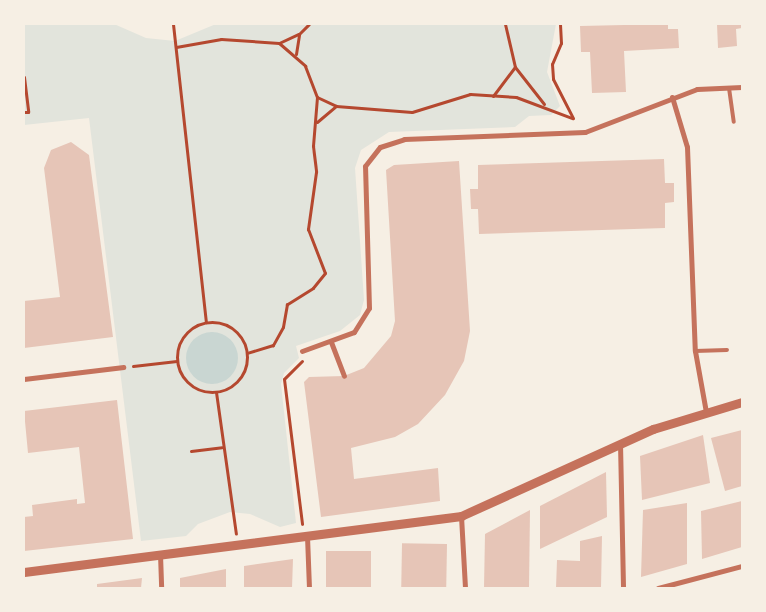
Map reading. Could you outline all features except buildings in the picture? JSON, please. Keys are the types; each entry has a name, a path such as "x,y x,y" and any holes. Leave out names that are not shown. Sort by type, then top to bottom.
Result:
{"street":[{"path":"302,351 354,332 369,308 365,166 370,155 404,139 585,132 609,126 672,97 697,89 742,87"},
{"path":"672,97 687,148 695,351 706,412"},
{"path":"331,342 344,376"},
{"path":"24,379 122,367"},
{"path":"24,572 461,516 620,443 706,412 742,402"},
{"path":"620,443 623,588"},
{"path":"461,516 465,588"},
{"path":"307,536 310,588"},
{"path":"160,554 161,588"},
{"path":"658,588 742,566"}],"lane":[{"path":"729,88 734,122"},
{"path":"695,351 727,350"}],"path":[{"path":"173,24 206,322"},
{"path":"176,47 221,39 279,43 299,34 309,24"},
{"path":"505,24 515,67 545,106"},
{"path":"560,24 561,43 552,64 552,79 572,118 585,132"},
{"path":"296,54 299,34"},
{"path":"247,353 273,344 287,304 313,288 325,273 308,229 316,172 312,146 316,123 317,97 296,54 279,43"},
{"path":"493,96 515,67"},
{"path":"24,77 28,112 24,112"},
{"path":"317,97 336,106 412,112 470,94 493,96 545,106 572,118"},
{"path":"316,123 336,106"},
{"path":"206,322 228,326 244,342 247,353 243,375 216,392 186,381 177,361 180,340 206,322"},
{"path":"302,351 304,359 284,379 307,536"},
{"path":"140,365 177,361"},
{"path":"216,392 222,447 236,534"},
{"path":"191,451 222,447"}],"shaded area":[{"path":"24,24 114,24 146,38 175,41 216,24 556,24 547,72 560,106 551,115 529,116 515,127 389,132 361,150 355,168 364,300 360,315 340,331 296,346 299,358 284,373 281,384 296,523 280,527 250,514 230,512 198,524 186,536 141,541 89,118 24,125"},
{"path":"207,332 217,332 231,339 238,353 238,363 231,377 217,384 207,384 197,380 190,373 186,363 186,353 190,343 197,336"}]}
